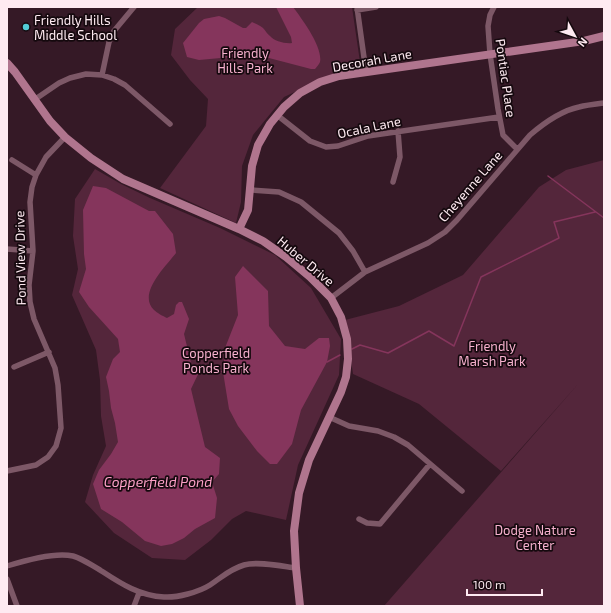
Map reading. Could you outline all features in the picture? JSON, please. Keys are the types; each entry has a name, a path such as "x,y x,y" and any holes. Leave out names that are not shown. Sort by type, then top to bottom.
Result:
{"street":[{"path":"102,75 109,42 114,31 134,7"},
{"path":"366,72 357,8 376,7"},
{"name":"Pontiac Place","path":"494,7 490,15 488,26 490,54 499,117 503,135 517,149"},
{"name":"Decorah Lane","path":"239,229 248,210 252,166 258,145 270,124 284,107 300,93 320,82 339,76 584,41 604,36"},
{"name":"Huber Drive","path":"7,63 50,121 65,137 91,158 123,178 263,241 286,257 310,277 331,298 341,317 347,339 348,359 346,377 341,392 308,460 299,493 294,531 300,606"},
{"path":"34,100 59,83 70,78 86,74 102,75 125,85 170,124"},
{"name":"Cheyenne Lane","path":"331,298 365,272 428,243 445,232 457,220 530,134 539,127 561,113 578,107 604,103"},
{"name":"Ocala Lane","path":"277,115 310,141 326,147 338,146 368,136 499,117"},
{"path":"393,182 400,157 398,131"},
{"name":"Pond View Drive","path":"7,471 36,465 48,457 56,446 61,428 58,385 55,368 34,319 30,302 29,285 33,251 30,202 32,187 36,175 46,157 65,137"},
{"path":"12,160 36,175"},
{"path":"251,190 279,192 301,202 342,237 353,251 365,272"},
{"path":"7,249 33,251"},
{"path":"14,367 48,352"},
{"path":"329,418 349,426 378,431 394,437 408,445 462,491"},
{"path":"359,519 380,524 430,464"},
{"path":"7,566 26,560 59,555 72,556 86,561 124,585 139,592 164,597 188,594 209,586 233,569 246,564 296,568"},
{"path":"7,579 17,606"},
{"path":"134,606 139,592"}],"green space":[{"name":"Friendly Hills Park","path":"198,7 352,7 361,69 334,74 284,97 253,135 242,166 241,202 236,223 160,188 206,126 208,99 190,80 171,55 175,29"},
{"name":"Friendly Marsh Park","path":"604,160 604,606 384,606 579,383 501,471 419,404 353,374 345,320 399,306 463,275 539,187 566,170"},
{"name":"Copperfield Ponds Park","path":"95,169 150,198 220,228 275,255 311,288 341,339 339,375 298,465 286,520 246,511 232,519 211,540 185,560 152,558 114,533 85,502 93,475 106,446 101,416 100,380 96,350 72,295 78,269 73,236 75,199"}],"water":[{"path":"276,7 293,7 306,26 315,41 320,56 320,62 315,69 253,55 199,60 187,57 183,43 204,19 219,16 243,28 246,28 252,22 262,27 277,41 292,43 291,37"},
{"name":"Copperfield Pond","path":"93,186 106,188 149,211 155,211 173,234 176,253 155,280 149,296 150,303 155,311 167,318 174,314 176,305 179,302 182,302 189,319 184,334 192,367 202,366 191,389 205,447 220,458 219,474 212,482 217,498 215,518 172,544 161,546 145,541 122,522 101,509 93,484 99,470 118,442 106,377 113,359 120,352 118,339 89,307 79,292 86,269 84,254 83,210"},
{"path":"243,266 268,291 269,326 285,346 305,349 319,338 329,338 330,346 327,362 301,410 292,444 277,464 270,464 257,451 238,426 229,409 223,372 225,348 238,315 235,277"}],"waterway":[{"path":"548,176 604,218"},
{"path":"352,349 360,345 388,353 429,331 454,346 481,277 559,238 554,222 595,212"},
{"path":"327,362 340,355"},
{"path":"210,368 223,372"}],"place":[{"name":"Friendly Hills Middle School","path":"26,27"}],"park label":[{"name":"Dodge Nature Center","path":"535,538"}]}
